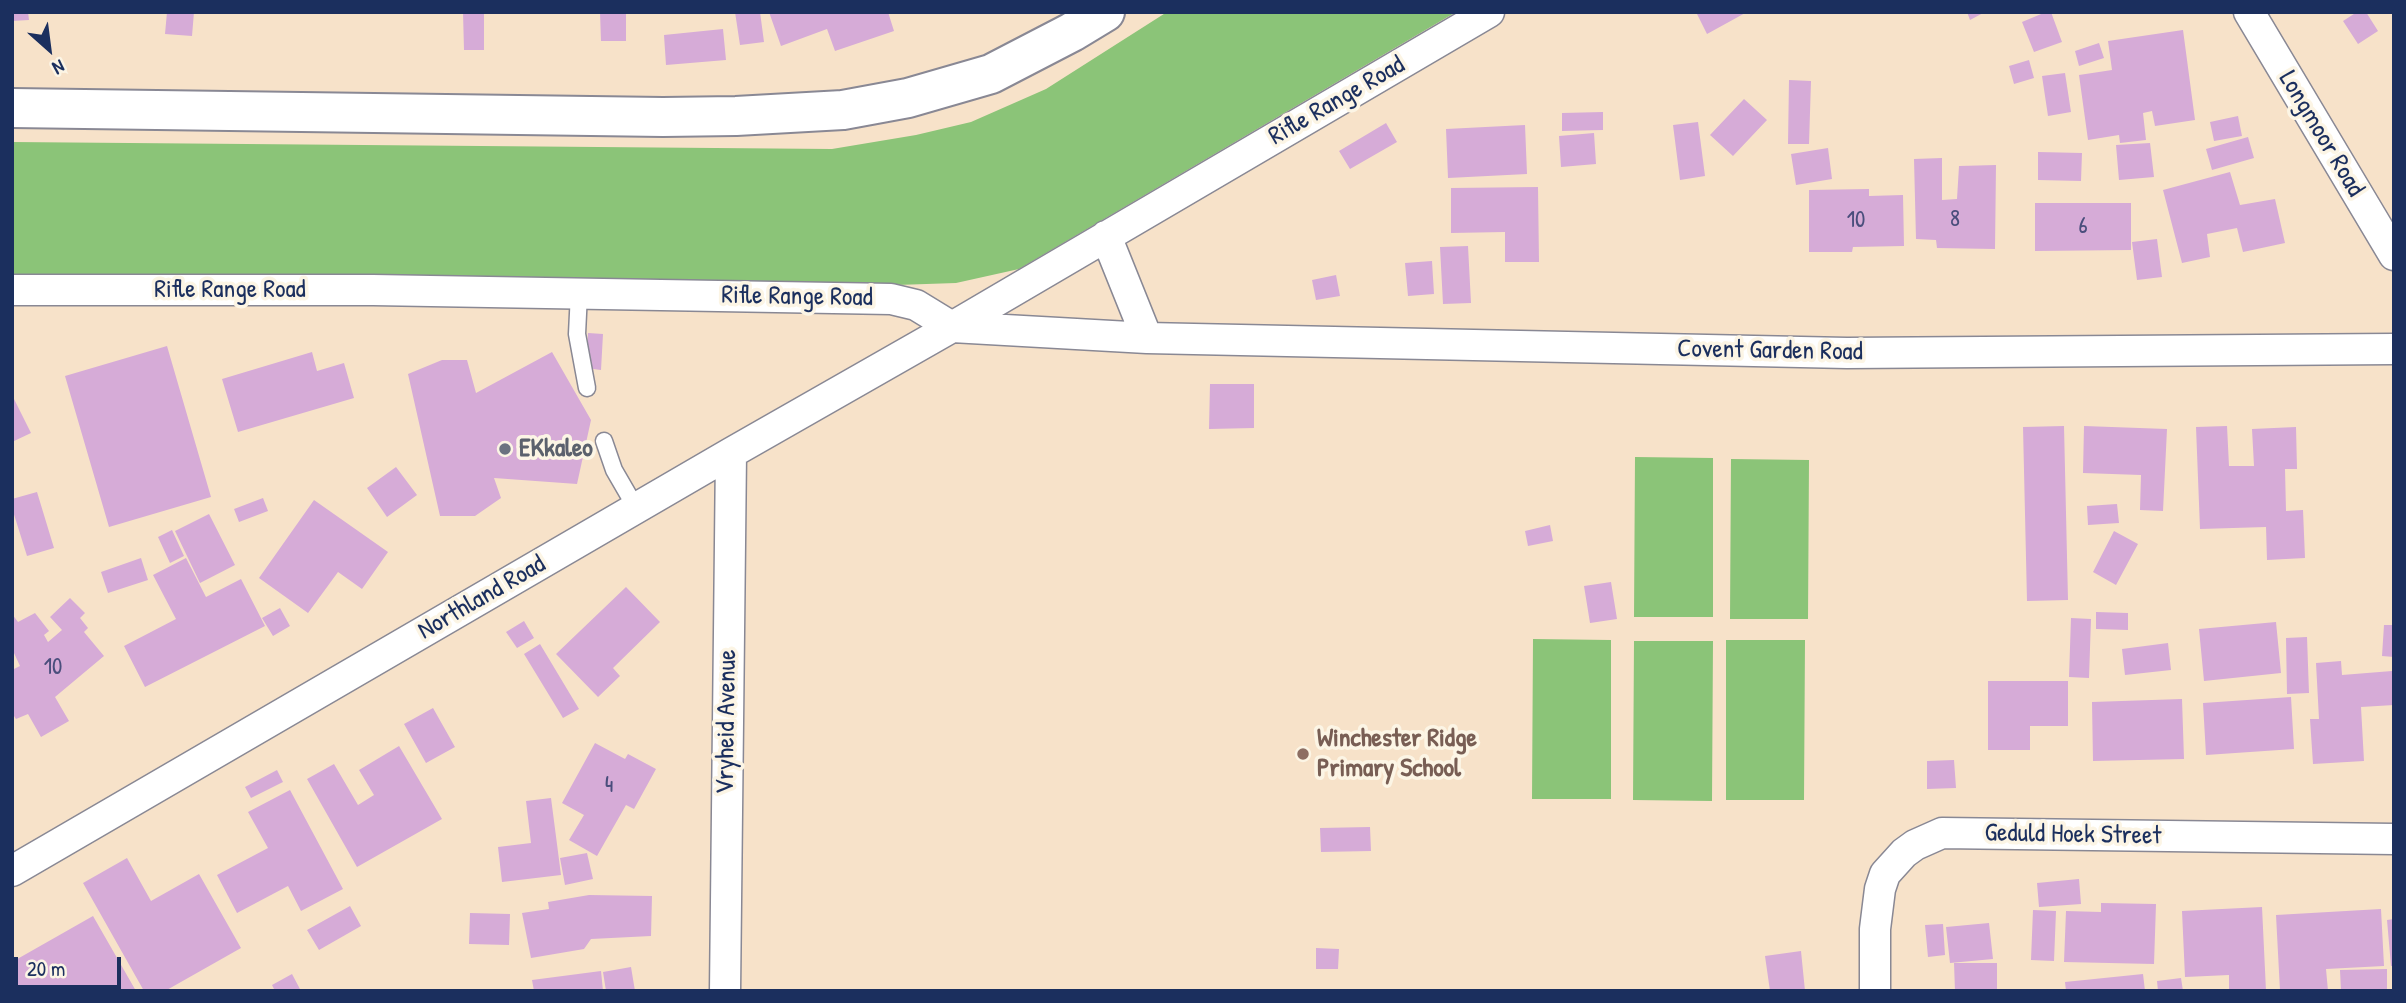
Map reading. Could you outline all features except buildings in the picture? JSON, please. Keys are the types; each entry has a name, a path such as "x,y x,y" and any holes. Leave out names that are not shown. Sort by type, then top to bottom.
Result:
{"main road":[{"path":"12,108 663,117 842,110 908,98 991,74 1105,12"}],"street":[{"name":"Rifle Range Road","path":"12,290 579,293 891,299 916,305 952,327 1489,12"},
{"name":"Longmoor Road","path":"2249,12 2394,255"},
{"path":"1106,236 1147,338"},
{"name":"Covent Garden Road","path":"952,327 1147,338 1847,353 2394,349"},
{"name":"Northland Road","path":"12,871 730,453 952,327"},
{"name":"Vryheid Avenue","path":"725,991 730,453"},
{"name":"Geduld Hoek Street","path":"1875,991 1875,929 1885,874 1903,853 1935,835 1960,833 2394,839"}],"lane":[{"path":"579,293 577,334 587,388"},
{"path":"604,441 614,470 636,508"}],"green space":[{"path":"1167,12 1456,12 1019,269 956,283 867,286 12,277 12,142 832,149 916,135 971,122 1046,89"},
{"path":"1635,457 1713,458 1713,617 1634,617"},
{"path":"1731,459 1809,460 1808,619 1730,619"},
{"path":"1533,639 1611,640 1611,799 1532,799"},
{"path":"1726,640 1805,640 1804,800 1726,800"},
{"path":"1634,641 1713,641 1712,801 1633,800"}],"place":[{"name":"EKkaleo","path":"505,449"},
{"name":"Winchester Ridge Primary School","path":"1303,754"}]}
